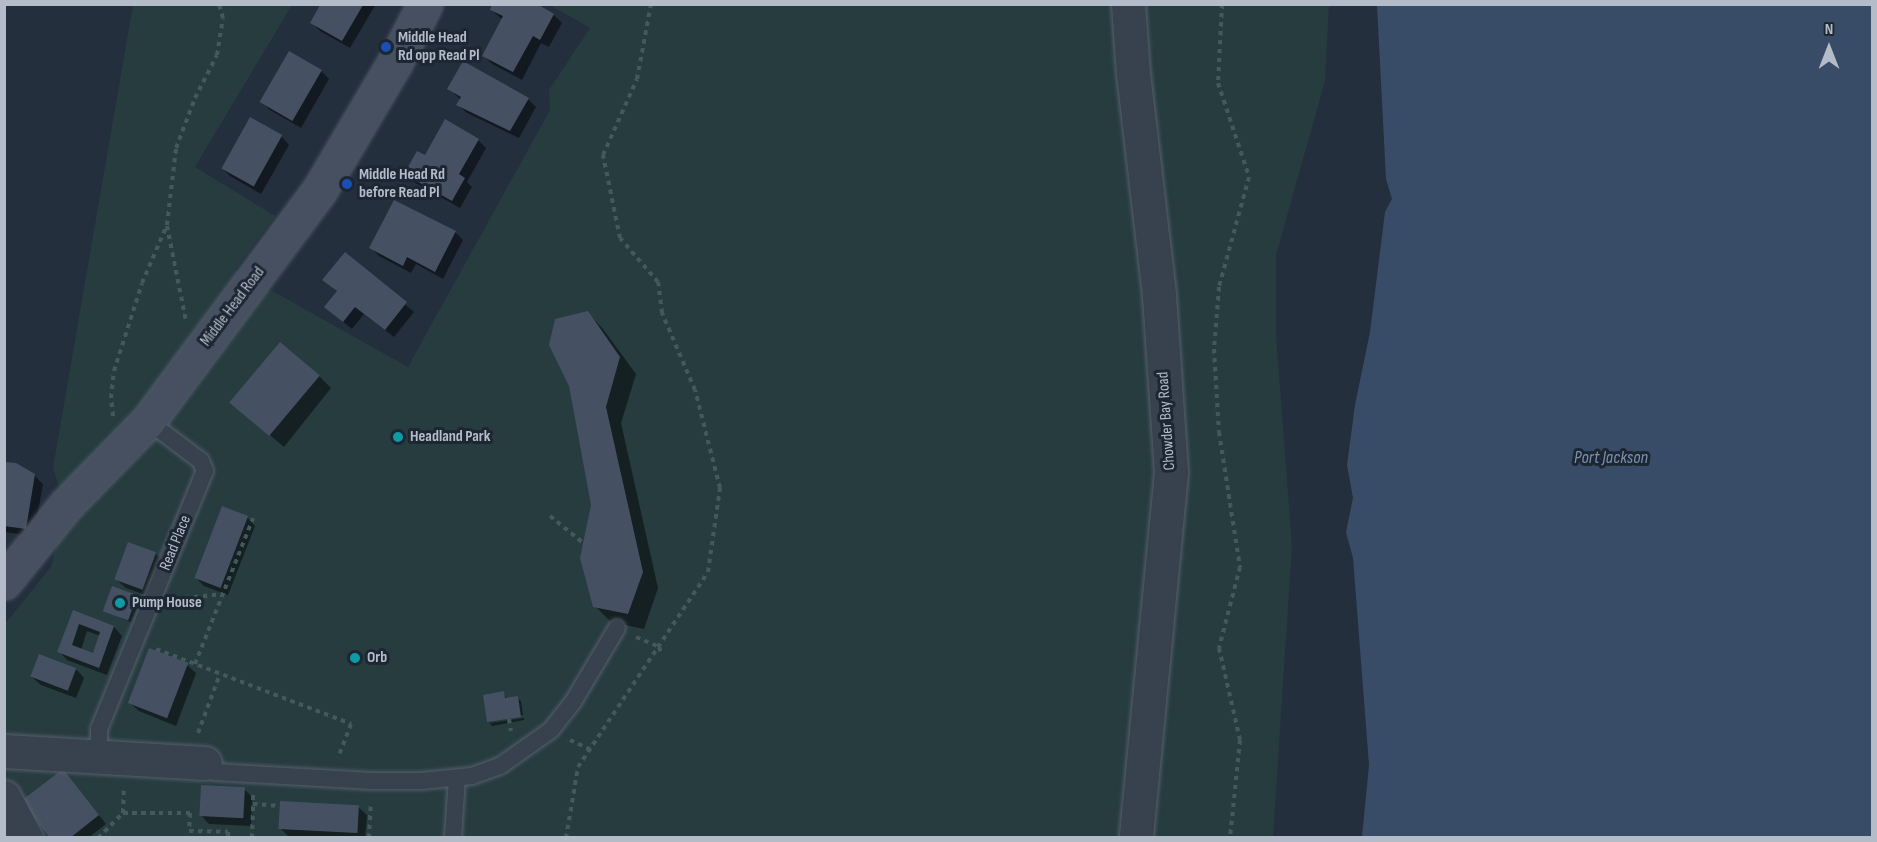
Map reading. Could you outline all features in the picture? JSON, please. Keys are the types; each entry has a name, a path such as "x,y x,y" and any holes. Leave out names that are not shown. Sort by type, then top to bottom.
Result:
{"street":[{"name":"Middle Head Road","path":"4,582 66,506 137,432 319,191 395,62 425,4"},
{"name":"Chowder Bay Road","path":"1128,4 1133,73 1159,296 1171,472 1136,837"},
{"path":"4,751 99,755 205,764"},
{"path":"4,797 26,837"}],"lane":[{"name":"Read Place","path":"99,755 99,729 205,471 201,461 137,432"},
{"path":"205,764 215,772 372,781 457,778 500,766 550,730 573,702 617,628"},
{"path":"453,837 457,778"}],"path":[{"path":"137,432 112,413 113,377 142,283 166,225 176,148 195,98 217,55 223,18 219,4"},
{"path":"566,837 578,767 708,572 720,488 695,390 662,313 658,282 621,238 603,155 637,79 651,4"},
{"path":"1222,4 1218,83 1249,177 1219,287 1214,350 1219,432 1240,567 1219,648 1240,740 1230,837"},
{"path":"166,225 185,320 208,340"},
{"path":"550,516 582,542"},
{"path":"195,664 253,518"},
{"path":"152,601 223,594"},
{"path":"617,628 658,648 662,655"},
{"path":"136,640 351,724 336,762"},
{"path":"369,837 372,781"},
{"path":"123,813 124,782"},
{"path":"252,837 253,804"},
{"path":"98,837 123,813 190,813 189,831 228,832 228,837"}],"green space":[{"path":"133,5 292,5 195,167 275,216 235,270 408,367 550,110 549,90 590,28 550,5 1329,5 1325,81 1276,255 1276,334 1292,546 1273,837 5,838 5,624 51,567 66,506 53,468"}],"water":[{"name":"Port Jackson","path":"1377,5 1872,5 1872,837 1362,837 1369,765 1353,558 1346,532 1353,498 1347,465 1355,405 1370,332 1385,212 1392,199 1386,179"}],"building":[{"path":"492,4 537,4 554,14 540,40 533,36 513,72 482,56 503,16 490,10"},
{"path":"320,5 363,5 342,41 310,23"},
{"path":"289,51 322,70 292,121 260,102"},
{"path":"463,61 529,98 510,131 456,105 461,97 447,89"},
{"path":"250,117 282,135 254,187 221,169"},
{"path":"445,119 479,139 459,174 465,178 452,201 404,174 417,151 425,155"},
{"path":"394,200 456,231 435,272 407,257 403,266 369,248"},
{"path":"345,252 407,302 385,330 355,307 343,322 324,307 337,291 322,280"},
{"path":"588,311 620,357 606,407 643,572 628,614 593,607 580,558 591,505 569,386 549,345 555,319"},
{"path":"280,342 320,375 269,436 229,403"},
{"path":"4,462 16,463 35,474 26,529 4,526"},
{"path":"222,506 248,516 221,588 194,578"},
{"path":"128,542 156,552 143,590 114,580"},
{"name":"Pump House","path":"112,586 137,595 128,621 103,611"},
{"path":"73,610 114,626 99,668 57,652","holes":["79,624 100,632 93,653 72,645"]},
{"path":"149,648 188,663 167,718 128,703"},
{"path":"39,654 76,668 68,691 30,676"},
{"path":"504,691 505,698 518,696 521,717 487,722 483,695"},
{"path":"63,769 99,815 70,838 50,838 21,801"},
{"path":"201,785 245,787 243,818 199,816"},
{"path":"280,801 359,805 357,833 279,829"}],"place":[{"name":"Middle Head Rd opp Read Pl","path":"386,47"},
{"name":"Middle Head Rd before Read Pl","path":"347,184"},
{"name":"Headland Park","path":"398,437"},
{"name":"Pump House","path":"120,603"},
{"name":"Orb","path":"355,658"}]}
